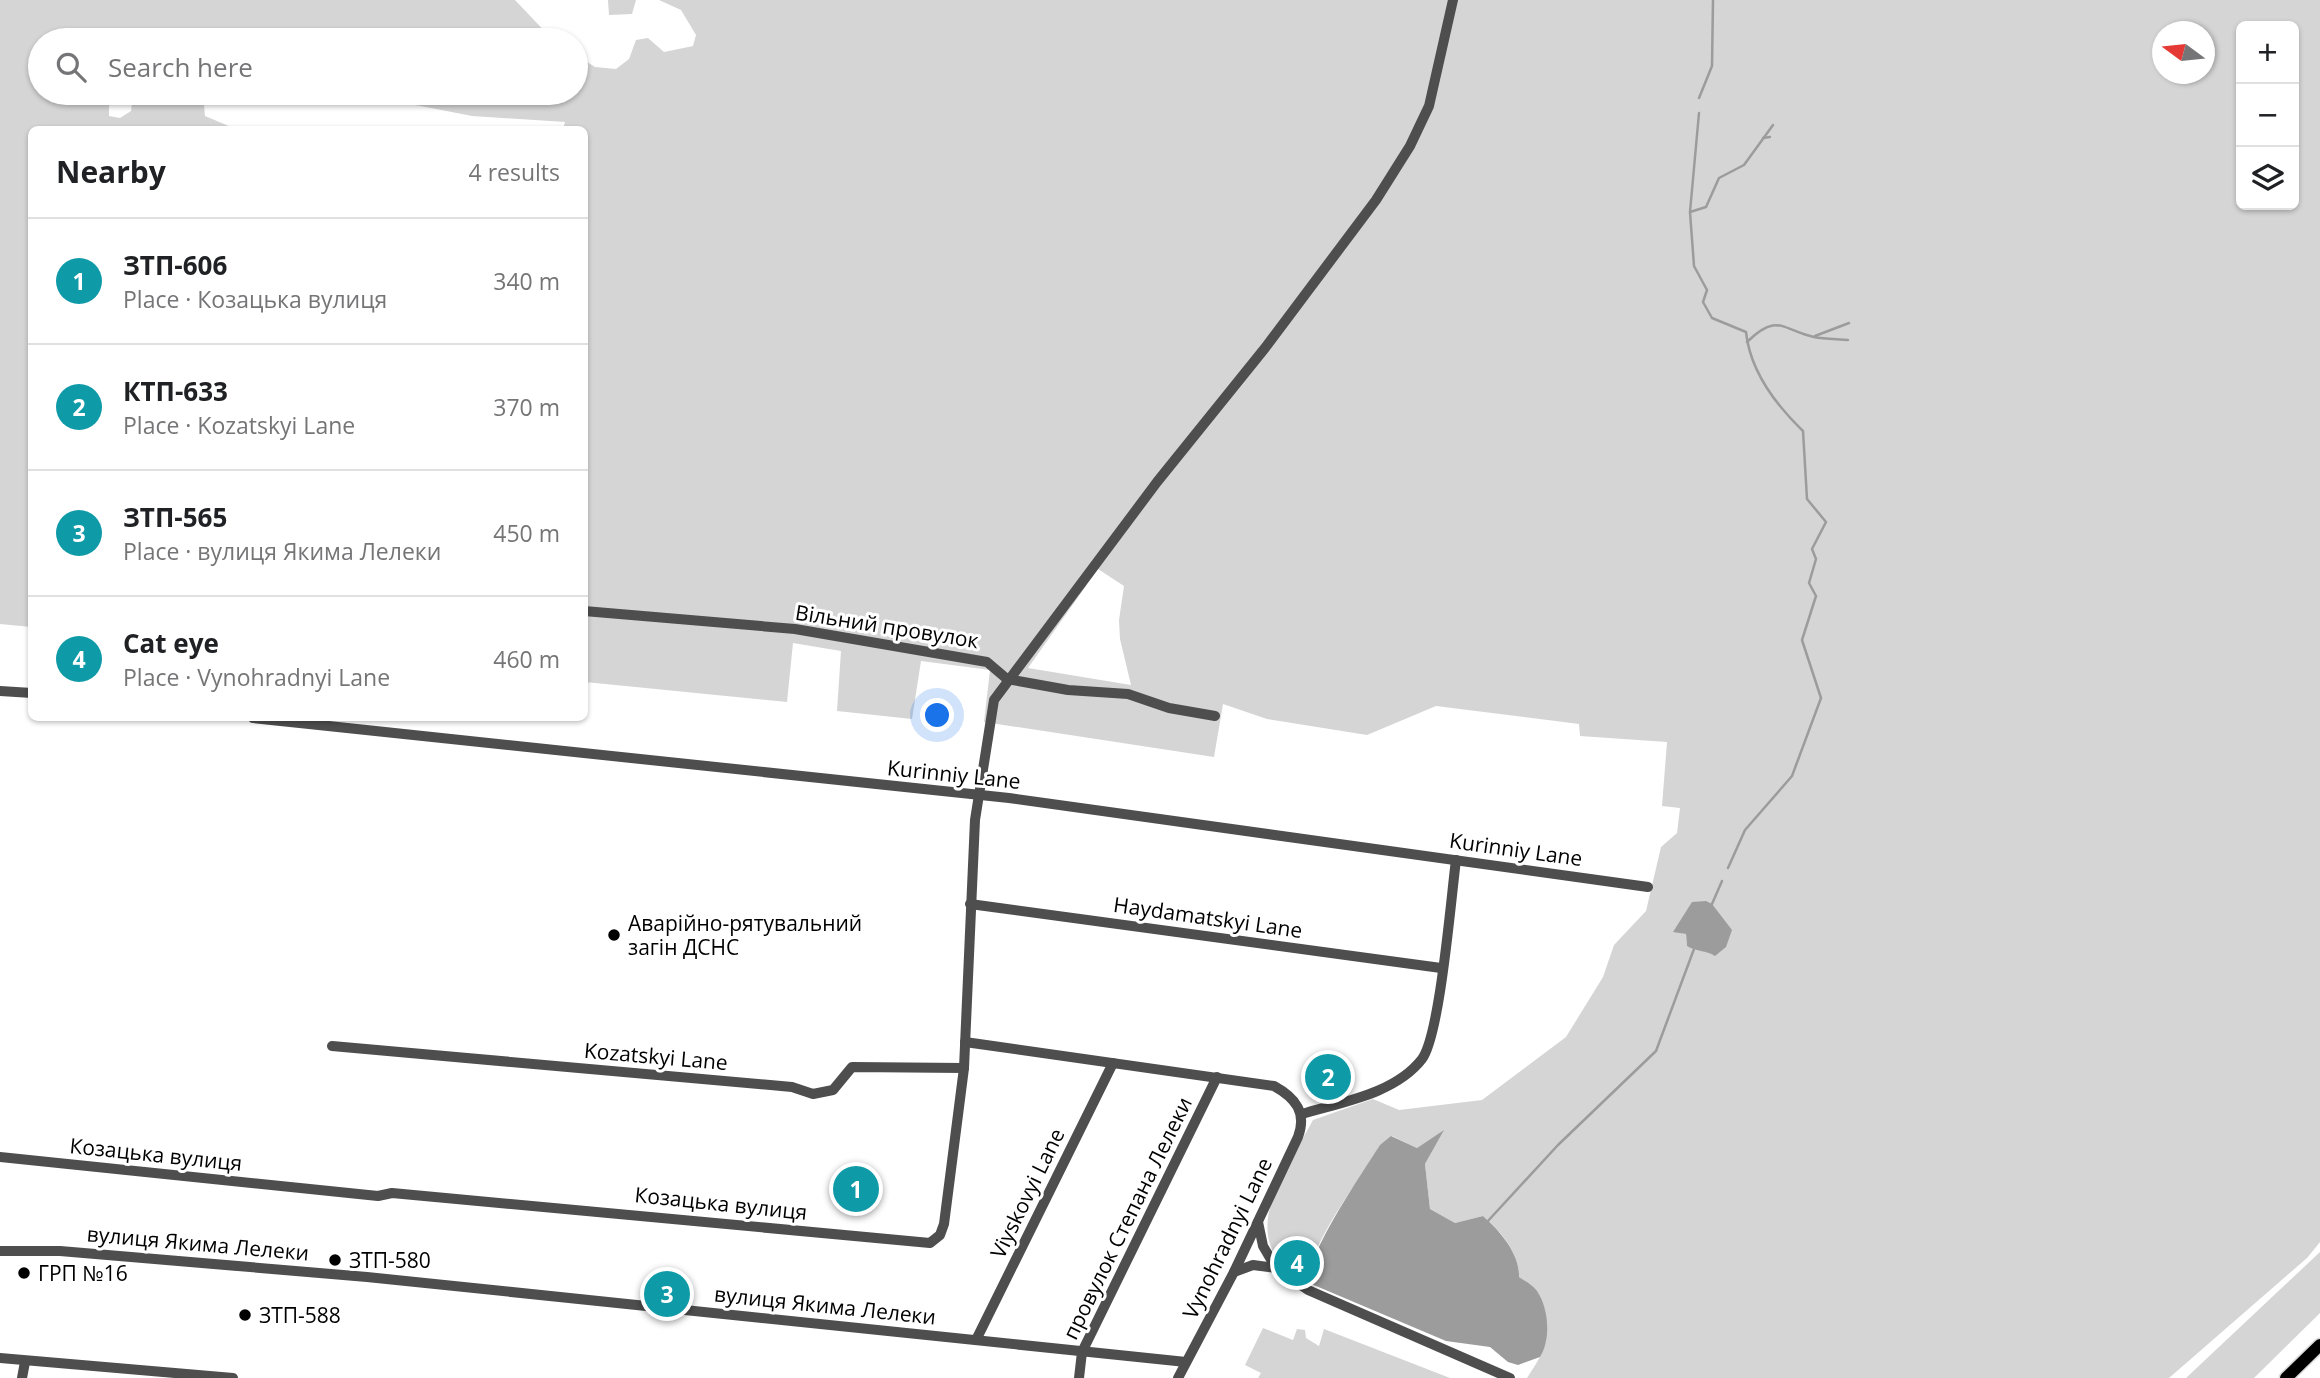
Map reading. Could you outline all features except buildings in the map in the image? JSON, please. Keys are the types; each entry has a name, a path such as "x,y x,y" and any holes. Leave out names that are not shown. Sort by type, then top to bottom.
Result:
{"main road":[{"path":"2286,1378 2320,1345"}],"street":[{"path":"1007,679 1157,482 1265,348 1376,200 1410,146 1429,106 1453,0"},
{"name":"Вільний провулок","path":"588,611 795,629 987,662 1007,679 1068,690 1129,694 1169,708 1215,716"},
{"name":"Козацька вулиця","path":"0,1157 365,1195 392,1193 930,1243 940,1235 944,1224 964,1068 970,904 979,797 994,700 1007,679"},
{"path":"0,691 28,693"},
{"name":"Kurinniy Lane","path":"281,721 979,797 1009,798 1648,887"},
{"path":"965,1042 1274,1086 1287,1093 1302,1114 1367,1095 1396,1080 1421,1060 1433,1032 1456,860"},
{"name":"Haydamatskyi Lane","path":"970,904 1441,968"},
{"name":"Kozatskyi Lane","path":"332,1046 792,1087 813,1094 833,1090 852,1067 964,1068"},
{"name":"Viyskovyi Lane","path":"976,1340 1113,1063"},
{"name":"провулок Степана Лелеки","path":"1079,1378 1082,1352 1217,1077"},
{"name":"Vynohradnyi Lane","path":"1178,1378 1234,1272 1298,1138 1302,1114"},
{"path":"1258,1222 1263,1246 1276,1268 1308,1290 1510,1378"},
{"name":"вулиця Якима Лелеки","path":"0,1251 60,1251 367,1277 1186,1362"},
{"path":"1234,1272 1253,1265 1276,1268"},
{"path":"0,1358 233,1378"},
{"path":"22,1378 26,1362"}],"shaded area":[{"path":"0,0 515,0 542,28 28,28 28,105 109,105 109,116 120,118 131,111 132,105 204,105 205,116 229,126 28,126 28,627 0,624"},
{"path":"608,0 636,0 632,14 609,15"},
{"path":"659,0 2320,0 2320,1242 2307,1258 2169,1378 1527,1378 1543,1349 1546,1327 1539,1299 1534,1290 1519,1277 1513,1251 1483,1216 1455,1223 1430,1209 1425,1164 1443,1131 1417,1148 1392,1136 1354,1186 1327,1229 1310,1268 1309,1283 1288,1269 1271,1248 1267,1230 1269,1211 1284,1172 1313,1120 1373,1099 1399,1110 1482,1100 1566,1037 1603,977 1614,945 1646,911 1661,847 1677,833 1680,808 1662,806 1667,742 1580,736 1579,724 1436,706 1367,735 1267,719 1223,704 1214,757 984,722 990,670 921,661 912,719 837,711 841,651 793,643 787,702 588,682 588,126 472,116 416,105 588,105 588,63 595,67 616,69 629,59 636,40 648,38 664,52 693,46 696,35 681,10","holes":["1098,569 1124,586 1119,620 1120,639 1131,685 1028,668","1732,930 1708,951 1694,950 1687,946 1686,934 1673,931"]},
{"path":"1706,901 1712,904 1732,930 1726,947 1715,956 1687,946 1686,934 1673,932 1692,902"},
{"path":"1444,1130 1425,1164 1430,1209 1455,1223 1483,1216 1502,1236 1513,1252 1519,1277 1535,1289 1544,1306 1547,1333 1540,1357 1518,1365 1508,1362 1490,1347 1446,1341 1309,1283 1310,1270 1325,1235 1380,1145 1391,1136 1417,1148"},
{"path":"2320,1252 2320,1313 2254,1378 2186,1378"},
{"path":"1263,1328 1293,1340 1297,1329 1305,1330 1306,1338 1319,1346 1324,1329 1450,1378 1258,1378 1261,1373 1245,1365"}],"waterway":[{"path":"1699,98 1712,66 1713,0"},
{"path":"1699,113 1690,212 1694,266 1707,290 1703,302 1712,318 1746,332 1753,360 1766,386 1783,410 1803,431 1807,499 1826,522 1812,549 1816,559 1809,583 1816,596 1802,640 1821,698 1792,776 1745,830 1728,868"},
{"path":"1690,212 1706,207 1719,178 1744,165 1773,125"},
{"path":"1763,138 1770,137"},
{"path":"1815,336 1849,323"},
{"path":"1747,342 1773,325 1814,337 1848,340"},
{"path":"1712,904 1722,881"},
{"path":"1487,1222 1558,1145 1656,1051 1694,949"}],"place":[{"name":"Аварійно-рятувальний загін ДСНС","path":"614,935"},
{"name":"КТП-633","path":"1328,1077"},
{"name":"ЗТП-606","path":"856,1189"},
{"name":"ЗТП-580","path":"335,1260"},
{"name":"Cat eye","path":"1297,1263"},
{"name":"ГРП №16","path":"24,1273"},
{"name":"ЗТП-565","path":"667,1294"},
{"name":"ЗТП-588","path":"245,1315"}]}
